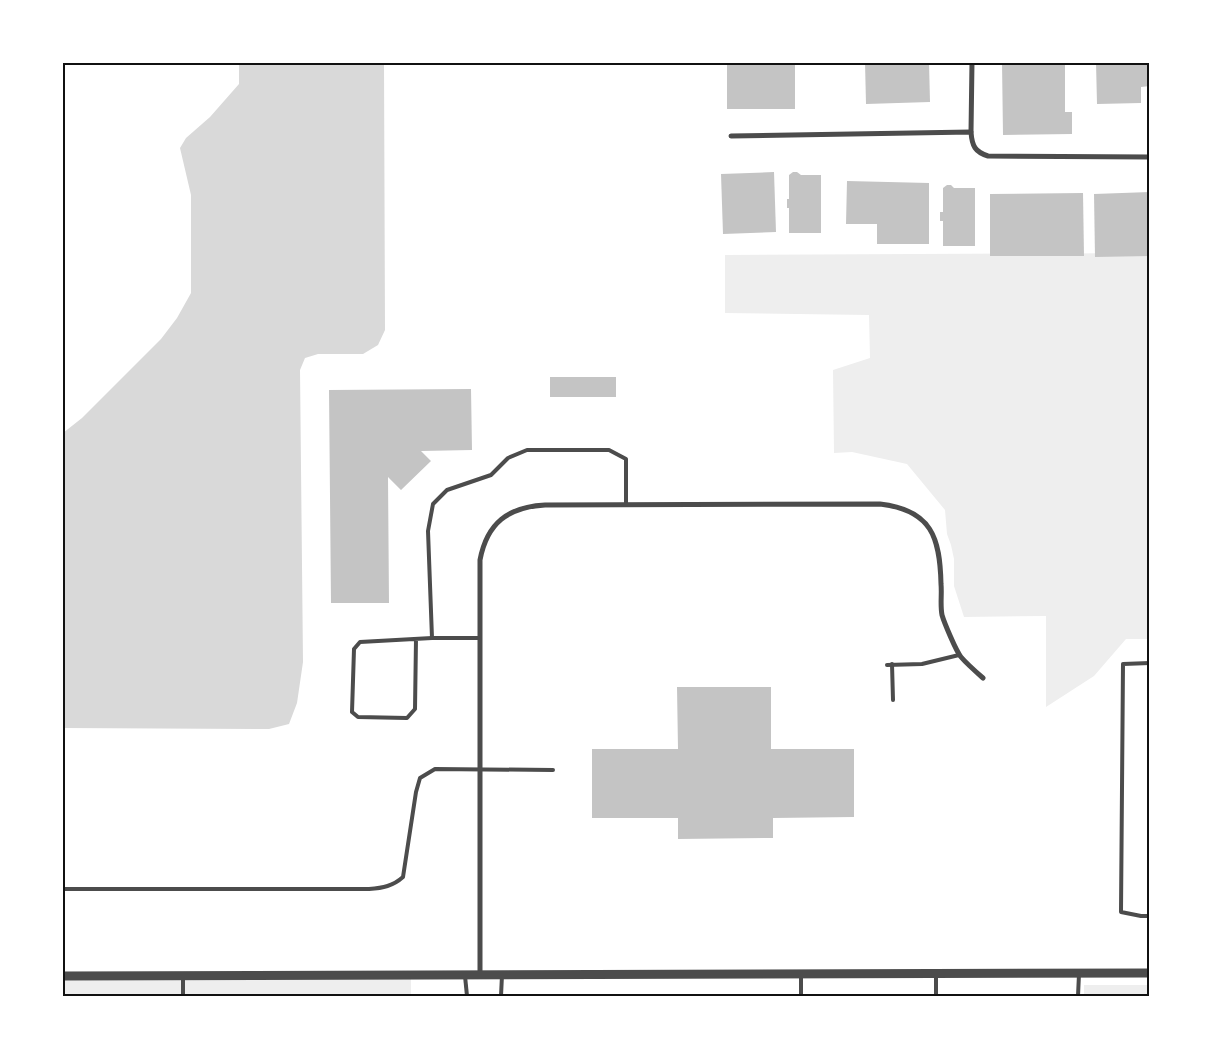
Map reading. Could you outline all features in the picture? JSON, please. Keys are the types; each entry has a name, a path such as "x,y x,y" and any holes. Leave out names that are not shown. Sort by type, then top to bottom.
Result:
{"street":[{"path":"972,62 971,132 972,144 978,152 988,156 1150,157"},
{"path":"731,136 971,132"},
{"path":"480,975 480,560 483,545 490,531 500,519 528,506 880,504 905,509 916,514 933,534 938,546 940,561 942,614 959,655 983,678"},
{"path":"62,976 1150,973"}],"lane":[{"path":"432,638 428,531 433,504 447,490 491,475 508,458 527,450 610,450 626,460 626,505"},
{"path":"416,639 415,709 407,718 358,717 352,712 354,649 360,642 432,638 479,638"},
{"path":"887,665 922,664 959,655"},
{"path":"1150,663 1122,664 1121,902 1121,912 1150,916"},
{"path":"892,664 893,700"},
{"path":"62,889 370,890 383,888 396,884 403,878 416,792 420,778 435,769 553,770"},
{"path":"801,974 802,996"},
{"path":"936,974 936,996"},
{"path":"1078,996 1079,974"},
{"path":"182,975 183,996"},
{"path":"465,975 467,996"},
{"path":"501,996 502,975"}],"shaded area":[{"path":"239,63 384,63 385,330 378,345 363,354 318,354 305,358 300,370 303,662 297,703 289,724 269,729 63,728 63,433 82,418 161,339 177,318 191,293 191,195 180,148 186,138 210,117 239,84"},
{"path":"1149,253 1149,639 1126,639 1094,676 1046,707 1046,616 964,617 954,586 954,559 947,534 945,510 907,464 852,452 834,453 833,370 870,358 869,315 725,313 725,255"},
{"path":"411,975 411,996 63,996 62,976"},
{"path":"1084,985 1149,985 1149,996 1084,996"}],"building":[{"path":"727,62 795,62 795,109 727,109"},
{"path":"865,62 929,62 930,102 866,104"},
{"path":"1002,62 1065,62 1065,112 1072,112 1072,134 1003,135"},
{"path":"1096,62 1150,62 1150,86 1141,87 1141,103 1097,104"},
{"path":"774,172 776,232 723,234 721,174"},
{"path":"793,172 801,175 821,175 821,233 789,233 787,199 789,199 789,175"},
{"path":"847,181 929,183 929,244 877,244 877,224 846,224"},
{"path":"951,185 954,188 975,188 975,246 943,246 943,221 940,221 940,212 943,212 943,188"},
{"path":"1150,192 1150,256 1095,257 1094,194"},
{"path":"1083,193 1084,256 990,256 990,194"},
{"path":"550,377 616,377 616,397 550,397"},
{"path":"471,389 472,450 421,451 431,461 401,490 388,477 389,603 331,603 329,390"},
{"path":"677,687 771,687 771,749 854,749 854,817 773,818 773,838 678,839 678,818 592,818 592,749 678,749"}]}
